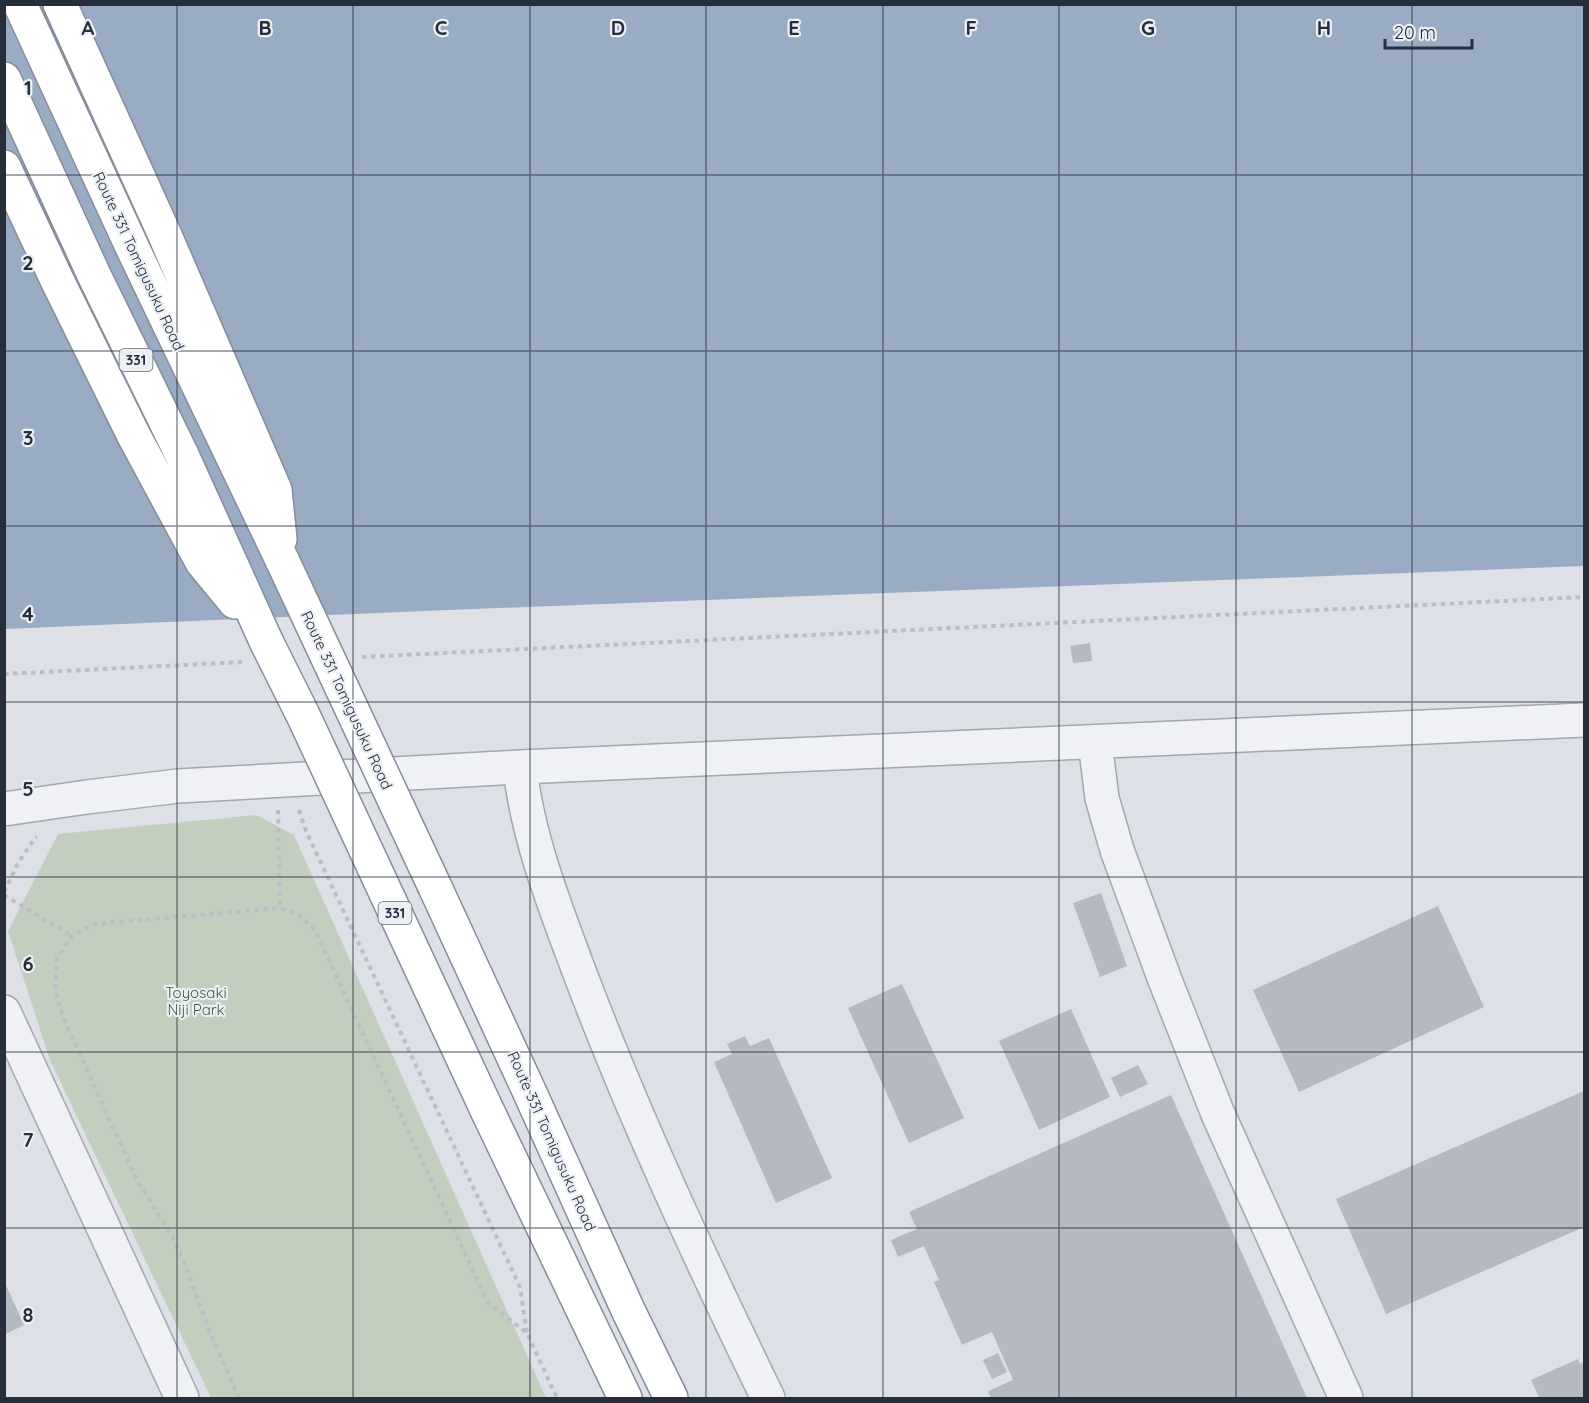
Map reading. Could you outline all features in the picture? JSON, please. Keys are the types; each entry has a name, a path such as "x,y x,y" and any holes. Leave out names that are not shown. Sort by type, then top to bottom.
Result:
{"highway":[{"name":"Route 331 Tomigusuku Road","path":"20,4 133,249 283,561 670,1398"},
{"path":"60,4 164,232 275,490 283,561"},
{"name":"331","path":"4,80 94,274 182,455 255,652 308,726 487,1110 625,1398"},
{"path":"4,167 134,436 202,562 255,652"}],"street":[{"path":"4,809 87,796 178,786 520,767 1584,720"},
{"path":"1095,742 1102,798 1117,850 1165,980 1218,1114 1346,1398"},
{"path":"520,767 528,821 606,1044 687,1230 768,1398"},
{"path":"4,1012 182,1398"}],"path":[{"path":"352,657 1584,597"},
{"path":"4,674 255,652"},
{"path":"295,800 306,831 520,1287 527,1333 558,1398"},
{"path":"277,801 280,908"},
{"path":"43,833 34,838 18,863 4,894 72,936"},
{"path":"239,1398 172,1236 137,1180 63,1017 55,990 57,958 72,936 94,924 280,908 299,915 315,930 488,1304 527,1333"}],"green space":[{"name":"Toyosaki Niji Park","path":"256,815 294,835 546,1398 211,1398 50,1060 8,931 58,834"}],"water":[{"path":"4,5 1584,5 1584,566 5,629"}],"building":[{"path":"1090,643 1092,661 1073,663 1070,646"},
{"path":"1101,893 1127,966 1100,977 1073,903"},
{"path":"1438,906 1484,1007 1299,1092 1253,990"},
{"path":"902,984 964,1118 909,1143 848,1008"},
{"path":"1071,1009 1110,1097 1039,1130 999,1041"},
{"path":"745,1036 750,1046 769,1038 832,1178 776,1203 714,1062 732,1054 727,1044"},
{"path":"1138,1065 1148,1084 1120,1097 1111,1078"},
{"path":"1584,1091 1584,1227 1386,1314 1336,1199"},
{"path":"1171,1095 1307,1398 991,1398 988,1391 1013,1380 992,1332 962,1345 934,1282 939,1280 924,1246 898,1257 891,1240 917,1229 909,1212"},
{"path":"4,1281 24,1325 4,1335"},
{"path":"998,1353 1007,1372 992,1379 983,1360"},
{"path":"1578,1359 1580,1364 1584,1362 1584,1398 1535,1398 1539,1397 1531,1380"}]}
